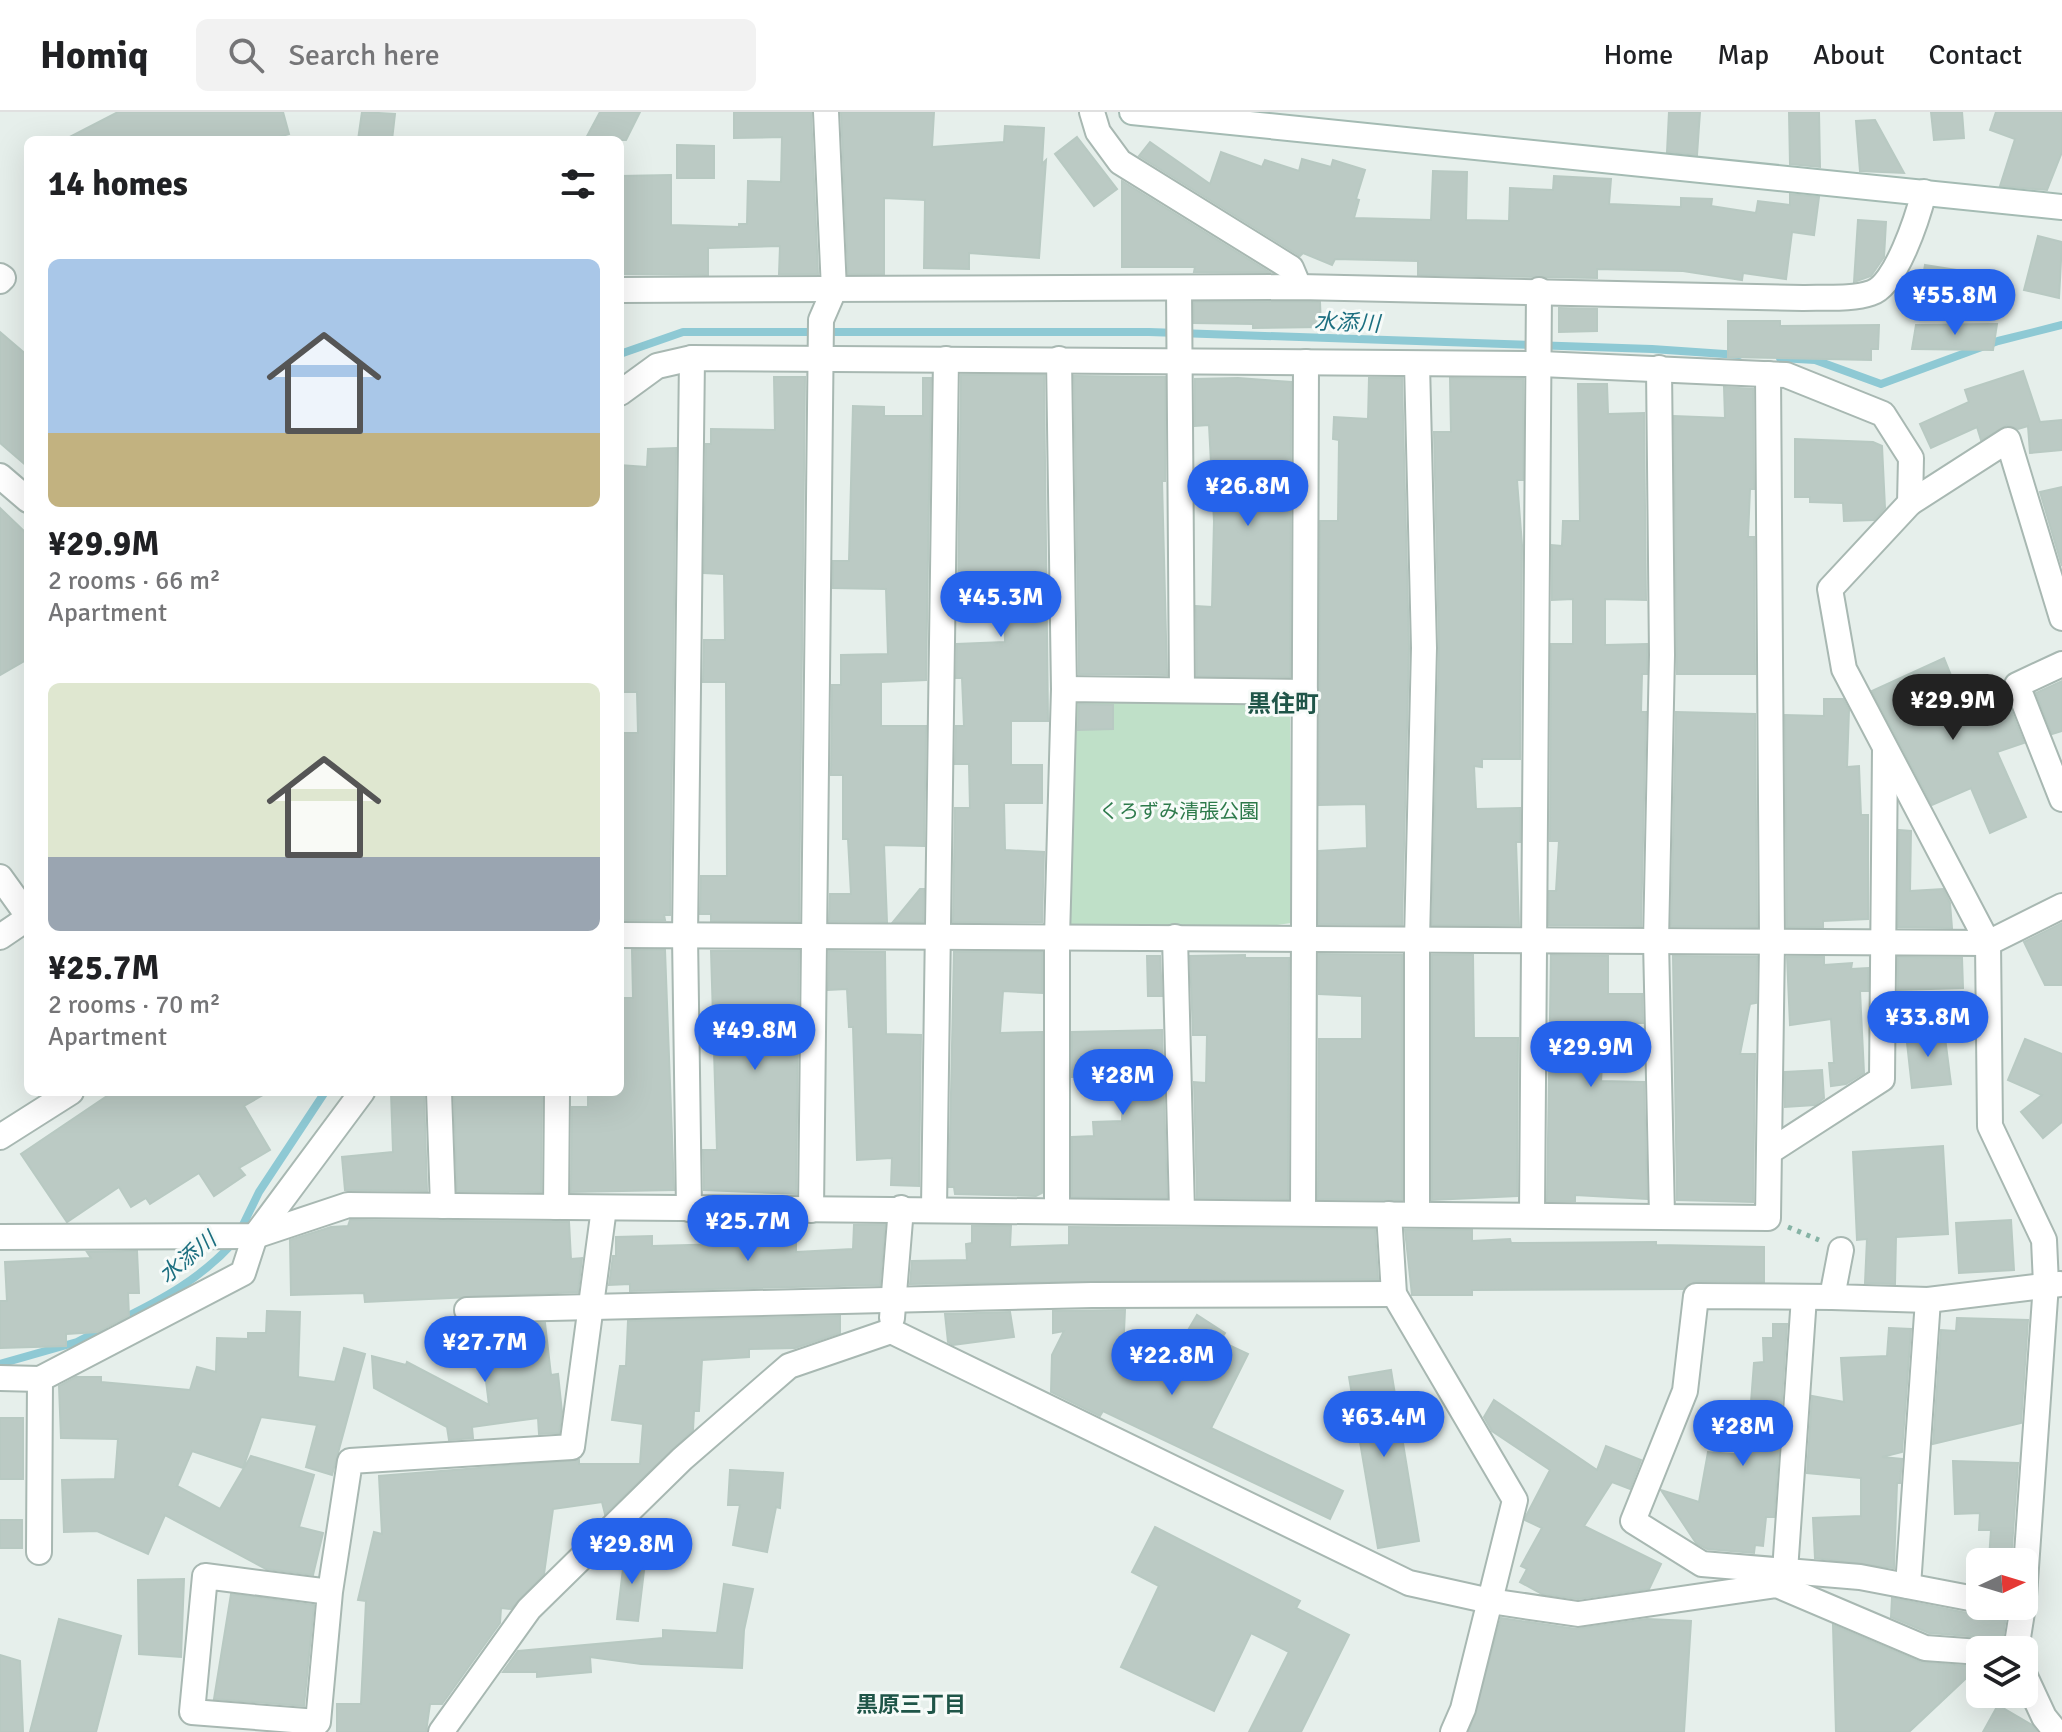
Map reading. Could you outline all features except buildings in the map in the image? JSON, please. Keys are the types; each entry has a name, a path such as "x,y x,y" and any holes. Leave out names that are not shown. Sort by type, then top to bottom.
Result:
{"street":[{"path":"811,1210 821,340 834,290 826,112"},
{"path":"1092,112 1098,132 1120,162 1291,268 1299,287"},
{"path":"1132,112 2062,207"},
{"path":"624,290 1299,287 1803,298 1872,293 1887,283 1918,217 1924,192"},
{"path":"1179,288 1182,690"},
{"path":"1532,1213 1539,290"},
{"path":"624,390 657,366 692,358 821,340 946,359 1417,364 1540,349 1659,368 1786,375 1883,414 1911,458 1910,503"},
{"path":"689,1209 685,936 692,358"},
{"path":"934,1209 946,359"},
{"path":"1057,1210 1057,937 1064,689 1059,359"},
{"path":"1303,1213 1306,362"},
{"path":"1417,364 1424,648 1417,940 1417,1214"},
{"path":"1659,368 1662,655 1656,941 1662,1216"},
{"path":"0,1237 255,1236 348,1205 1532,1213 1768,1218 1772,942 1768,374"},
{"path":"2027,1548 2054,1284 2044,1240 1990,1126 1988,943 1844,669 1830,589 1910,503 2008,440 2062,618"},
{"path":"0,476 24,497"},
{"path":"2062,664 2017,685 2062,799"},
{"path":"1064,689 1305,692"},
{"path":"1769,1152 1882,1079 1885,747"},
{"path":"0,877 24,911"},
{"path":"624,935 1988,943 2062,906"},
{"path":"0,937 24,920"},
{"path":"1175,937 1182,1211"},
{"path":"0,1137 65,1096"},
{"path":"0,1378 40,1379 243,1273 255,1236 359,1096"},
{"path":"439,1096 443,1206"},
{"path":"556,1207 557,1096"},
{"path":"330,1592 205,1576 192,1712 318,1722 330,1592 350,1461 572,1447 604,1208"},
{"path":"891,1331 901,1208"},
{"path":"1389,1214 1394,1294 1515,1500 1463,1709 1453,1732"},
{"path":"1832,1297 1841,1250"},
{"path":"1966,1597 1860,1577 1702,1564 1633,1521 1685,1391 1696,1296 1928,1300 2054,1284"},
{"path":"467,1310 1092,1295 1394,1294"},
{"path":"1785,1571 1804,1297"},
{"path":"1908,1586 1928,1300"},
{"path":"441,1732 529,1609 682,1459 789,1366 891,1331 1409,1583 1490,1601 1578,1614 1777,1585 1925,1648 1966,1651"},
{"path":"39,1552 40,1379"},
{"path":"2038,1704 2056,1732"}],"path":[{"path":"1768,1218 1841,1250"}],"green space":[{"name":"くろずみ清張公園","path":"1073,699 1290,701 1291,923 1262,927 1068,928"}],"waterway":[{"name":"水添川","path":"1780,358 1815,360 1881,384 1998,341 2062,325"},
{"name":"水添川","path":"624,353 683,332 1149,332 1652,349 1739,355"},
{"name":"水添川","path":"240,1231 259,1192 322,1096"},
{"name":"水添川","path":"120,1320 180,1287 233,1243"},
{"name":"水添川","path":"0,1364 77,1342 104,1328"}],"district":[{"name":"黒住町","path":"1283,704"},
{"name":"黒原三丁目","path":"911,1704"}]}
